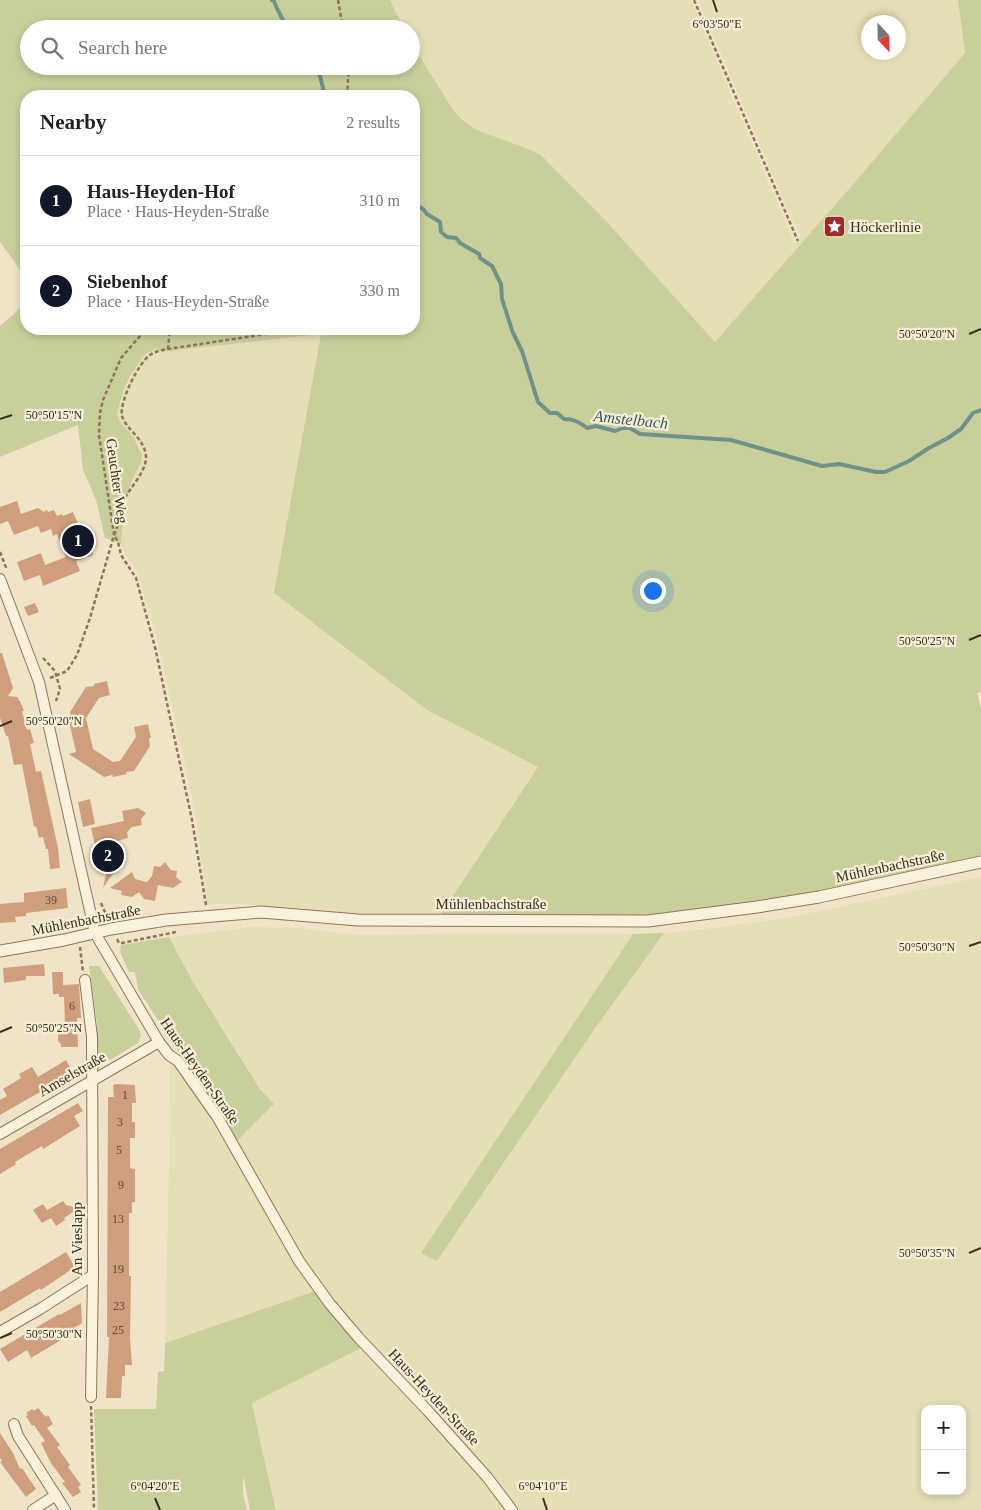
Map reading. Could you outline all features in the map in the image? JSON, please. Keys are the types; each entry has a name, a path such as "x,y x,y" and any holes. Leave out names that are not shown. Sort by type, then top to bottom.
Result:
{"street":[{"name":"Haus-Heyden-Straße","path":"0,579 39,682 95,933 159,1042 169,1055 178,1061 218,1118 299,1261 330,1304 487,1477 512,1510"},
{"name":"Mühlenbachstraße","path":"0,951 166,920 261,912 358,920 648,920 757,907 819,897 981,862"},
{"name":"An Vieslapp","path":"85,980 92,1037 93,1275 91,1397"},
{"name":"Amselstraße","path":"0,1134 159,1042"},
{"path":"0,1332 93,1275"},
{"path":"14,1424 18,1436 65,1510"},
{"path":"33,1510 56,1495"}],"path":[{"path":"338,0 341,20"},
{"path":"694,0 798,241"},
{"path":"347,90 348,75"},
{"name":"Geuchter Weg","path":"39,682 57,676 67,670 77,655 90,618 114,535 99,435 100,412 120,358 141,335"},
{"path":"168,349 169,335"},
{"path":"214,906 206,907 192,820 171,717 139,585 133,572 121,555 114,535 118,527 123,501 145,463 146,456 140,440 125,421 122,408 130,384 142,362 152,353 259,335"},
{"path":"111,929 119,943 176,932"},
{"path":"78,937 85,980"},
{"path":"91,1397 94,1510"}],"shaded area":[{"path":"390,0 691,0 795,244 801,238 698,0 958,0 965,53 715,342 607,222 541,155 477,130 453,110 420,57 420,20 400,20"},
{"path":"321,335 274,593 427,710 538,767 441,914 391,917 348,915 243,904 207,904 195,812 158,643 137,571 125,555 121,544 124,508 132,480 141,463 140,448 121,423 117,414 123,391 130,376 145,354 157,349 162,352"},
{"path":"981,877 981,1510 517,1510 424,1401 333,1302 304,1263 236,1142 274,1104 261,1089 193,982 169,937 253,927 299,928 356,935 464,933 633,934 421,1253 456,1234 596,1027 664,933 787,918"},
{"path":"173,1066 196,1091 213,1116 315,1291 165,1343 170,1120 169,1077 170,1067"},
{"path":"363,1347 449,1439 507,1510 277,1510 261,1450 252,1403"}],"green space":[{"path":"0,0 390,0 400,20 20,20 20,75 420,75 420,57 453,110 464,121 477,130 541,155 607,222 715,342 965,53 958,0 981,0 981,692 977,693 981,709 981,860 820,893 640,916 441,914 538,767 427,710 274,593 321,335 420,335 420,90 20,90 20,270 0,242"},
{"path":"20,308 20,335 312,335 162,352 157,349 145,354 130,376 123,391 117,414 121,423 134,438 142,455 141,463 132,480 124,508 121,544 105,538 96,500 83,470 78,425 0,457 0,326"},
{"path":"664,933 596,1027 437,1261 421,1253 633,934"},
{"path":"169,937 193,982 260,1089 274,1104 236,1142 138,989 135,972 129,972 120,952 121,945"},
{"path":"89,966 99,966 140,1031 141,1036 138,1043 110,1060 97,1052 97,1023"},
{"path":"315,1291 363,1347 252,1403 276,1510 250,1510 243,1475 243,1494 247,1510 98,1510 94,1409 156,1409 158,1372 164,1371 165,1343"}],"building":[{"path":"17,501 21,514 38,508 44,512 54,510 57,516 73,512 81,531 89,528 93,540 89,542 93,555 76,561 80,571 43,586 40,575 24,581 17,562 41,553 45,565 66,557 57,534 53,536 51,529 41,533 38,526 14,535 8,521 0,524 0,507"},
{"path":"35,603 39,612 28,616 24,607"},
{"path":"0,653 2,653 13,688 8,696 18,697 24,711 22,711 27,730 30,729 34,743 30,744 36,772 41,771 58,848 60,868 50,869 48,849 46,849 43,837 39,838 36,826 34,827 22,764 14,765 8,736 6,736 0,718"},
{"path":"107,681 110,695 99,698 86,718 93,749 113,762 120,761 136,737 134,727 148,724 151,738 149,738 150,746 134,771 113,777 112,775 104,777 69,754 76,752 69,721 72,720 70,712 86,687"},
{"path":"90,799 95,824 83,827 78,802"},
{"path":"138,808 146,813 141,819 142,825 132,827 127,832 128,838 118,841 113,846 115,857 122,860 103,888 107,870 100,872 98,861 103,854 96,849 91,828 124,821 122,811"},
{"path":"165,862 171,870 177,871 176,877 182,882 173,888 158,885 155,901 144,899 139,892 132,897 121,895 122,891 110,888 132,872 135,879 147,882 152,876 154,866 160,867"},
{"path":"66,888 68,908 26,913 26,916 15,917 16,922 0,923 0,904 24,902 24,893"},
{"path":"44,964 45,976 26,976 26,980 4,983 3,968"},
{"path":"52,972 63,972 63,985 79,984 81,1018 77,1018 78,1047 61,1047 58,1041 58,1025 65,1025 64,997 59,997 59,994 53,994"},
{"path":"66,1060 73,1073 0,1115 0,1100 7,1096 3,1089 21,1078 19,1074 32,1067 38,1077"},
{"path":"115,1084 135,1085 136,1103 132,1103 132,1122 135,1122 135,1138 130,1138 130,1168 135,1169 135,1202 132,1202 132,1213 129,1213 132,1365 125,1365 125,1376 122,1376 121,1398 106,1398 109,1337 107,1337 108,1097 114,1097 113,1086"},
{"path":"78,1103 83,1111 74,1116 80,1126 43,1149 42,1146 15,1162 16,1164 0,1174 0,1149"},
{"path":"63,1201 66,1205 79,1208 56,1226 51,1218 42,1223 33,1210 43,1204 47,1210"},
{"path":"66,1252 75,1267 41,1290 40,1288 0,1312 0,1292"},
{"path":"81,1303 82,1323 64,1334 66,1337 31,1358 27,1350 8,1362 0,1349"},
{"path":"38,1408 46,1417 48,1415 53,1424 47,1428 60,1445 57,1447 81,1485 78,1487 81,1492 73,1497 62,1483 65,1482 51,1463 41,1443 45,1441 26,1416 28,1415 26,1413 32,1409 34,1411"},
{"path":"0,1433 13,1453 20,1469 22,1468 36,1489 26,1497 0,1462 2,1461 0,1458"}],"waterway":[{"name":"Amstelbach","path":"272,0 283,20"},
{"name":"Amstelbach","path":"319,75 324,90"},
{"name":"Amstelbach","path":"420,207 440,222 441,232 447,237 456,238 492,266 501,284 502,299 513,333 522,351 538,402 550,413 557,413 564,419 576,421 587,428 596,426 615,431 630,428 640,434 731,440 822,466 839,464 876,472 885,472 909,461 948,438 961,429 973,413 981,410"}],"place":[{"name":"Höckerlinie","path":"834,227"},
{"name":"Haus-Heyden-Hof","path":"78,541"},
{"name":"Siebenhof","path":"108,856"}]}
